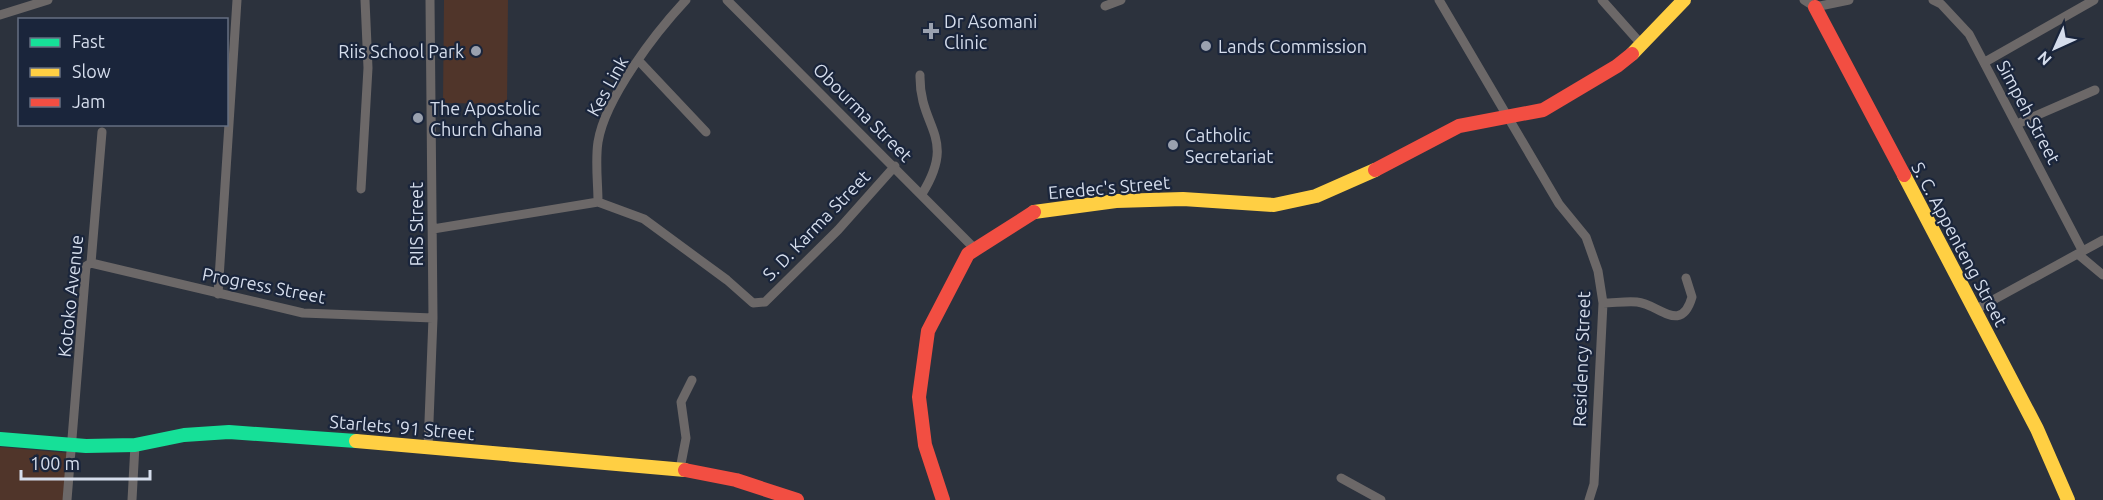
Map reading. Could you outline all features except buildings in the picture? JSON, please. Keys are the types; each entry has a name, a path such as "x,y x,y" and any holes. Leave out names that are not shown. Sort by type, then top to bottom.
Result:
{"street":[{"path":"0,15 48,0"},
{"path":"218,294 237,0"},
{"path":"361,189 368,68 365,0"},
{"name":"RIIS Street","path":"428,447 433,318 430,0"},
{"name":"Kes Link","path":"598,202 598,142 605,118 664,23 686,0"},
{"name":"Obourma Street","path":"727,0 895,166 974,248"},
{"path":"1106,6 1120,0"},
{"name":"Residency Street","path":"1439,0 1558,204 1586,237 1598,270 1603,303 1594,484 1588,500"},
{"path":"1602,0 1642,45"},
{"name":"Eredec's Street","path":"943,500 925,445 919,397 928,331 968,254 974,248 1026,215 1038,210 1116,201 1183,199 1274,205 1316,196 1362,177 1459,126 1508,119 1543,110 1617,66 1642,45 1684,0"},
{"path":"1810,4 1849,0"},
{"path":"1985,62 2094,0"},
{"name":"Simpeh Street","path":"1941,1 1969,34 1985,62 2081,252"},
{"name":"S. C. Appenteng Street","path":"1810,4 2037,429 2068,500"},
{"path":"639,62 706,132"},
{"path":"920,75 920,87 939,148 936,169 922,194"},
{"path":"2017,124 2095,90"},
{"name":"Kotoko Avenue","path":"67,500 74,445 86,266 91,263 102,132"},
{"name":"S. D. Karma Street","path":"433,229 598,202 644,219 727,280 753,303 759,304 765,302 838,230 895,166"},
{"path":"1973,311 2103,240"},
{"path":"2081,252 2103,275"},
{"name":"Progress Street","path":"91,263 303,313 433,318"},
{"path":"1603,303 1638,302 1665,314 1676,316 1684,313 1692,297 1686,278"},
{"path":"680,469 686,438 681,402 692,380"},
{"name":"Starlets '91 Street","path":"0,439 74,445 135,445 184,435 229,432 428,447 680,469 736,480 797,500"},
{"path":"132,500 135,445"},
{"path":"1341,478 1381,500"}],"shaded area":[{"name":"Riis School Park","path":"444,0 508,0 507,104 443,103"},
{"path":"0,447 68,453 63,500 0,500"}],"traffic: fast":[{"path":"0,439 86,446 135,445 184,435 229,432 356,441"}],"traffic: slow":[{"path":"1632,54 1684,0"},
{"path":"1034,212 1116,201 1183,199 1274,205 1316,196 1375,170"},
{"path":"1904,175 2037,429 2068,500"},
{"path":"356,441 685,470"}],"traffic: jam":[{"path":"1815,7 1904,175"},
{"path":"1375,170 1459,126 1543,110 1617,66 1632,54"},
{"path":"943,500 925,445 919,397 928,331 968,254 1034,212"},
{"path":"685,470 736,480 797,500"}],"place":[{"name":"Dr Asomani Clinic","path":"931,31"},
{"name":"Lands Commission","path":"1206,46"},
{"name":"Riis School Park","path":"476,51"},
{"name":"The Apostolic Church Ghana","path":"418,118"},
{"name":"Catholic Secretariat","path":"1173,145"}]}
